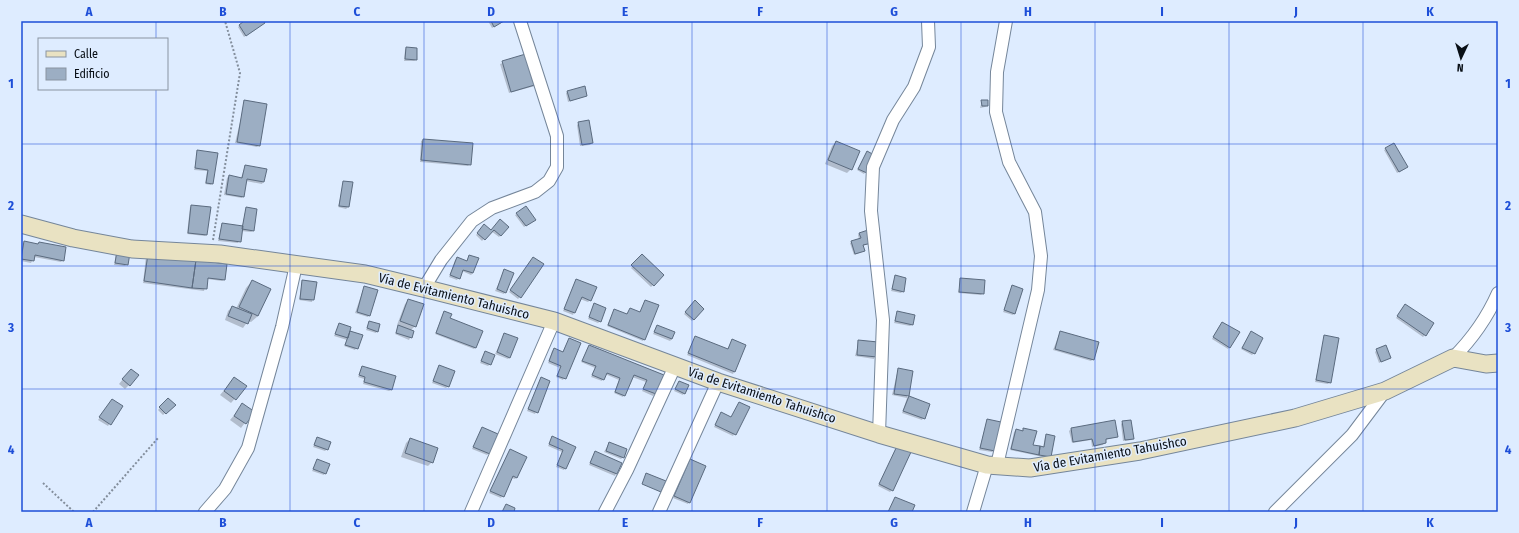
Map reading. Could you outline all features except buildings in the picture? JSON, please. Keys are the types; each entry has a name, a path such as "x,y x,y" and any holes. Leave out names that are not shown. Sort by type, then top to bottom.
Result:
{"main road":[{"name":"Vía de Evitamiento Tahuishco","path":"21,224 73,238 132,249 211,253 365,274 424,288 554,321 718,382 879,434 992,465 1030,468 1140,451 1295,418 1385,391 1453,358"},
{"path":"1453,358 1478,363 1498,363"}],"street":[{"path":"424,288 444,256 472,221 492,208 534,192 549,181 556,167 557,136 520,21"},
{"path":"879,434 883,320 871,211 873,167 893,120 914,87 929,47 928,21"},
{"path":"973,512 992,465 1038,290 1041,256 1035,212 1009,162 996,112 997,72 1006,21"},
{"path":"204,512 225,489 248,448 282,327 296,265"},
{"path":"1453,358 1469,342 1491,310 1498,293"},
{"path":"471,512 554,321"},
{"path":"605,512 627,470 675,366"},
{"path":"659,512 718,382"},
{"path":"1275,512 1352,435 1385,391"}],"path":[{"path":"211,253 240,73 225,21"},
{"path":"93,512 159,437"},
{"path":"42,483 74,512"}]}
